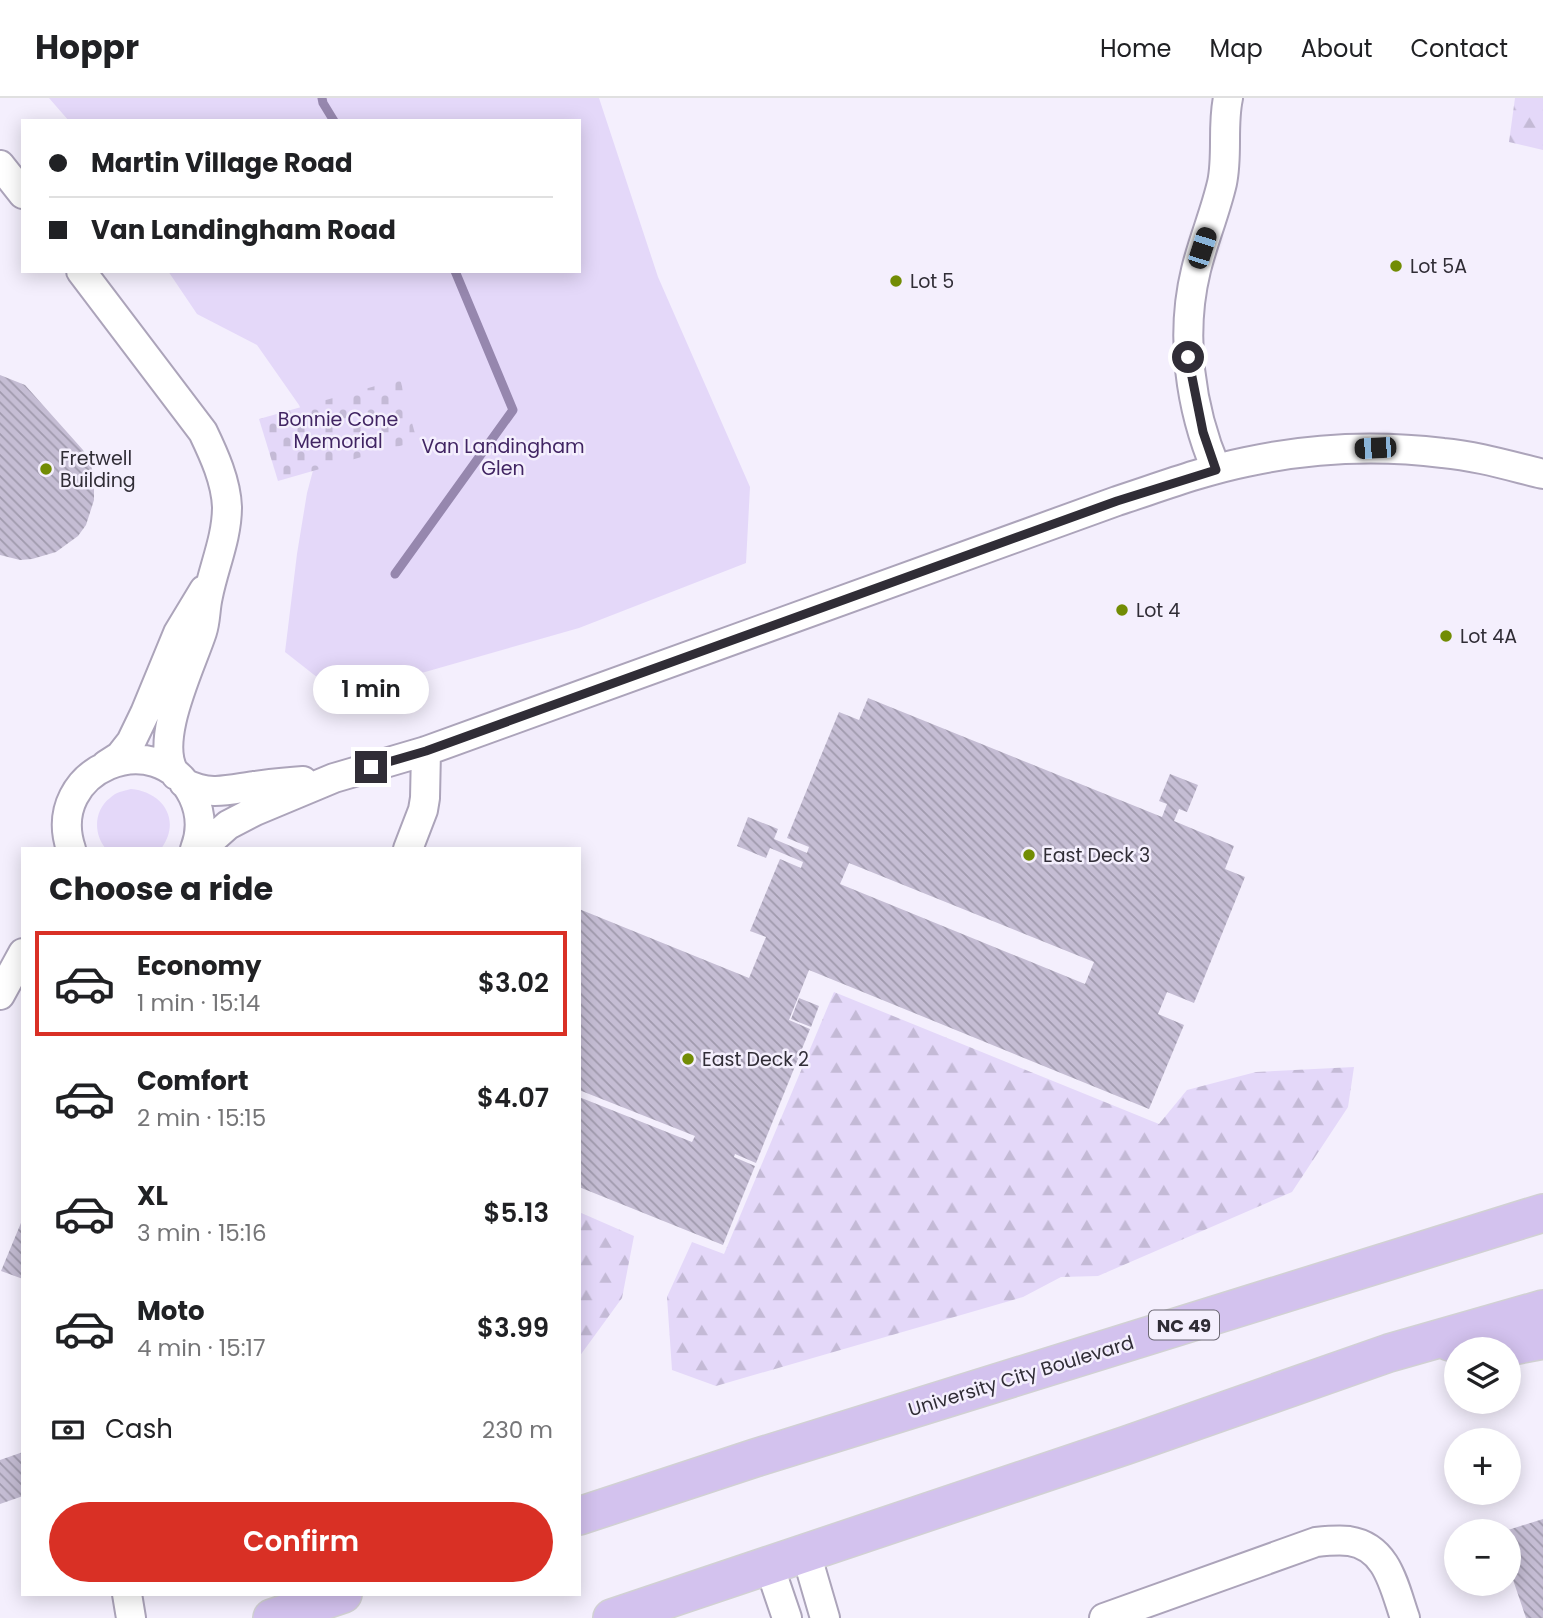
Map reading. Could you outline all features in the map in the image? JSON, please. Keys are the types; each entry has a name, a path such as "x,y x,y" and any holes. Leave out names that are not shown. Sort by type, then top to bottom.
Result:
{"main road":[{"name":"University City Boulevard","path":"581,1515 755,1458 1543,1213"},
{"path":"612,1618 1114,1450 1389,1353 1543,1309"},
{"path":"1439,1338 1465,1346 1502,1348 1543,1340"},
{"path":"272,1618 337,1596"}],"street":[{"path":"1216,470 1195,397 1188,357 1187,329 1195,273 1224,169 1224,119 1228,98"},
{"path":"0,164 21,191"},
{"path":"64,847 67,818 73,797 86,779 120,756 131,742 178,633 199,601 223,541 227,506 224,488 203,432 83,273"},
{"path":"203,847 216,834 239,819 334,778 426,751 1117,501 1216,470 1279,456 1375,448 1447,453 1543,474"},
{"path":"196,847 199,833 198,811 190,791 170,766 169,758 174,710 203,630 214,568"},
{"path":"409,847 423,810 426,751"},
{"path":"104,766 125,760 146,761 167,768 180,779 199,788 216,791 334,778"},
{"path":"67,818 70,847"},
{"path":"0,995 21,957"},
{"path":"1104,1618 1316,1542 1350,1541 1371,1549 1385,1563 1405,1618"},
{"path":"806,1553 825,1618"},
{"path":"769,1566 787,1618"},
{"path":"127,1596 131,1618"}],"green space":[{"name":"Van Landingham Glen","path":"49,98 599,98 658,277 750,487 746,563 579,628 341,696 285,652 297,554 315,463 313,437 299,405 257,345 197,314 169,273 581,273 581,119 67,119"},
{"path":"1515,98 1543,98 1543,150 1509,142"},
{"name":"Bonnie Cone Memorial","path":"400,379 417,441 278,481 259,419"},
{"path":"131,789 142,791 166,809 170,828 162,847 105,847 97,829 98,815 105,803 120,792"},
{"path":"834,992 1159,1124 1187,1090 1256,1072 1354,1067 1348,1107 1292,1192 1098,1276 1061,1277 1023,1297 716,1386 672,1370 667,1297 692,1242 724,1254"},
{"path":"581,1213 634,1236 622,1298 581,1354"}],"building":[{"name":"Fretwell Building","path":"0,375 25,385 83,450 94,475 94,500 86,525 78,536 56,552 32,559 20,560 0,555"},
{"path":"868,698 1162,817 1167,804 1159,801 1170,774 1198,785 1187,812 1179,809 1174,821 1234,846 1225,869 1245,877 1194,1003 1167,992 1158,1014 1184,1025 1149,1109 809,970 789,1020 810,1029 756,1163 735,1154 734,1157 755,1166 723,1245 581,1188 581,1098 692,1142 695,1136 581,1091 581,910 749,978 766,937 750,931 780,859 801,868 803,862 770,848 766,858 737,846 748,817 778,829 774,839 807,853 809,847 787,838 839,712 859,720","holes":["849,863 1094,962 1085,984 840,884"]},
{"path":"799,998 819,1006 811,1027 791,1019"},
{"path":"21,1223 21,1278 1,1271"},
{"path":"21,1453 21,1497 0,1504 0,1460"},
{"path":"1543,1519 1543,1618 1526,1618 1519,1596 1521,1596 1521,1526"}],"waterway":[{"path":"322,98 333,119"},
{"path":"395,574 513,410 456,273"}],"place":[{"name":"Lot 5A","path":"1396,266"},
{"name":"Lot 5","path":"896,281"},
{"name":"Fretwell Building","path":"46,469"},
{"name":"Lot 4","path":"1122,610"},
{"name":"Lot 4A","path":"1446,636"},
{"name":"East Deck 3","path":"1029,855"},
{"name":"East Deck 2","path":"688,1059"}],"route":[{"path":"371,767 426,751 1117,501 1216,470 1203,432 1188,357"}]}
